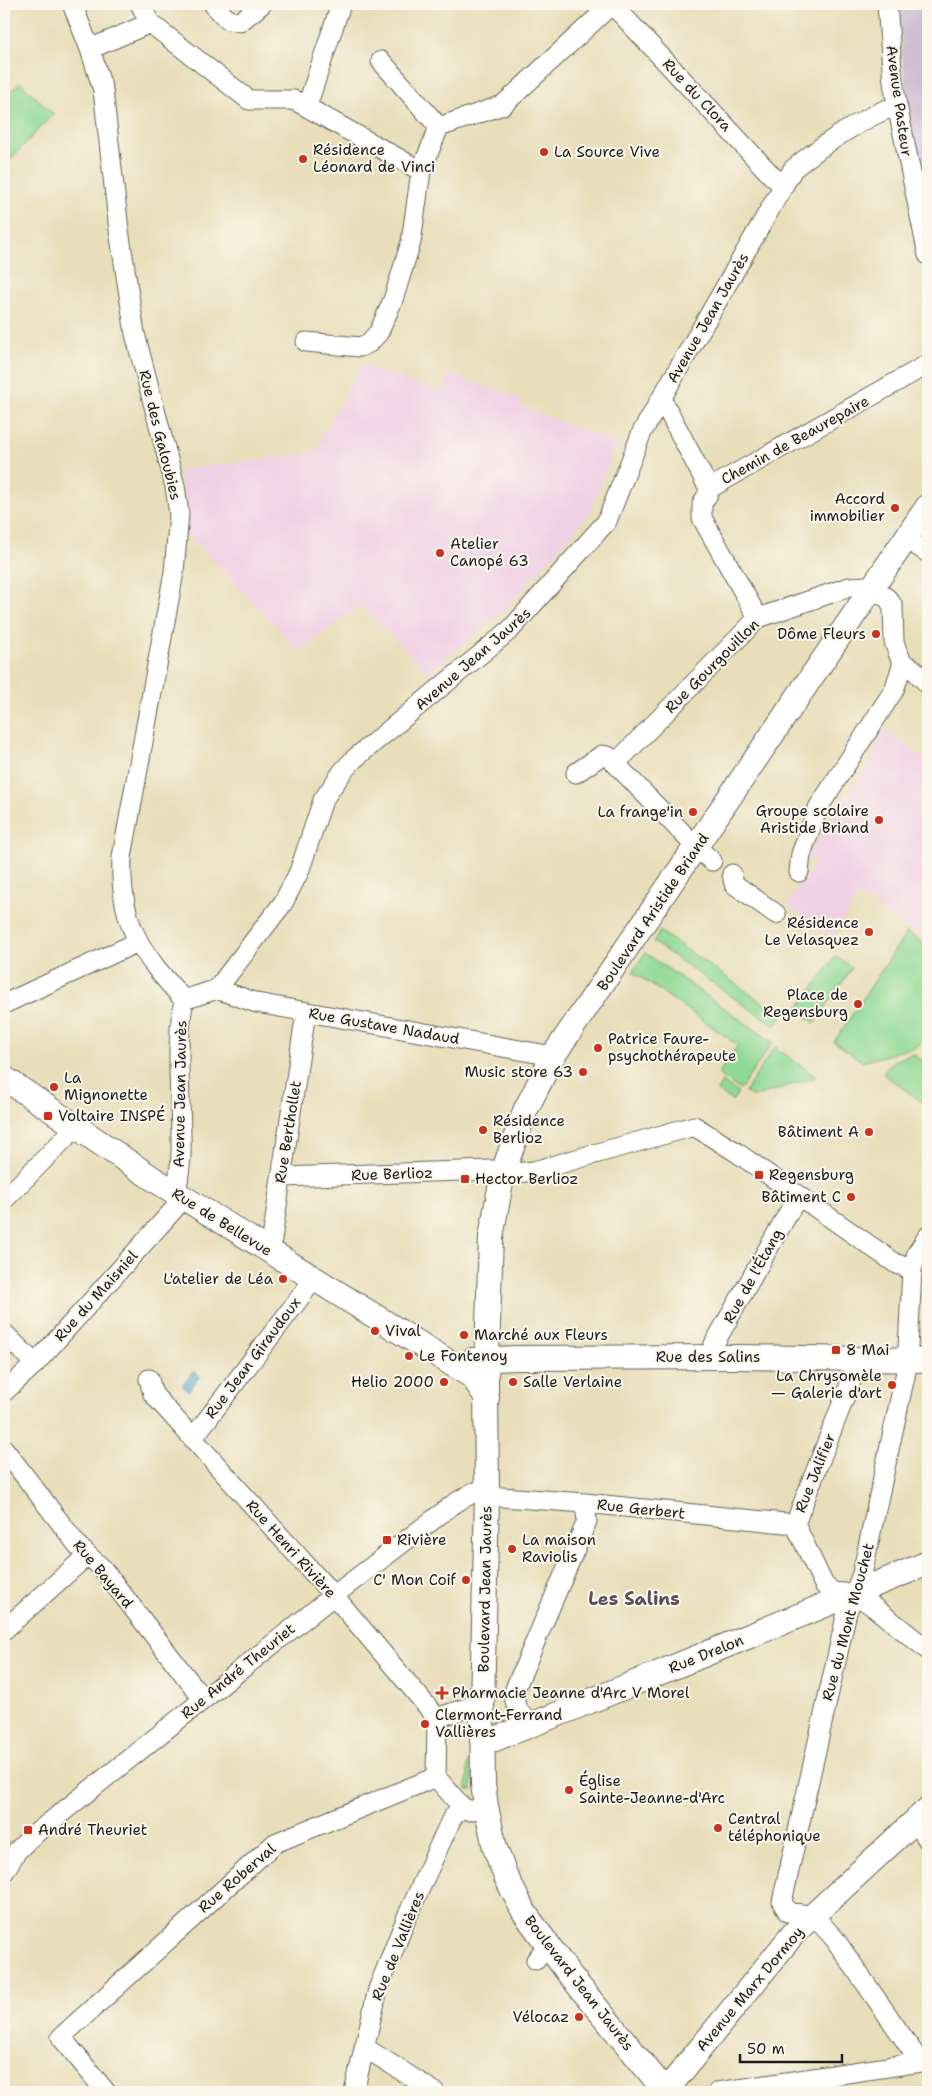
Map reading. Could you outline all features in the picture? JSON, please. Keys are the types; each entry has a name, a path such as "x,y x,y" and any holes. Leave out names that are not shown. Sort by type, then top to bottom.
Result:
{"main road":[{"name":"Boulevard Aristide Briand","path":"488,1360 491,1238 503,1172 525,1111 553,1056 704,854 872,587 928,506"},
{"name":"Rue de Bellevue","path":"4,1078 175,1192 473,1378 487,1398"},
{"name":"Rue des Salins","path":"488,1360 517,1358 710,1357 918,1360"},
{"path":"445,1360 488,1360"},
{"name":"Boulevard Jean Jaurès","path":"488,1360 482,1740 486,1806 495,1848 506,1877 542,1953 666,2092"},
{"name":"Rue Drelon","path":"482,1740 495,1739 928,1563"},
{"name":"Avenue Marx Dormoy","path":"666,2092 791,1922 814,1916 826,1902 924,1824"}],"street":[{"name":"Rue des Galoubies","path":"72,4 90,49 102,90 119,230 135,334 175,486 179,514 174,572 122,857 121,886 130,921 138,942 155,968 184,1000"},
{"path":"140,4 150,23 249,100 294,100 421,171"},
{"path":"214,4 228,20 240,22 262,4"},
{"path":"307,106 341,4"},
{"path":"306,342 360,346 369,343 378,332 392,300 411,242 421,171 439,127 503,105 612,4"},
{"name":"Rue du Clora","path":"612,4 773,177 784,185"},
{"name":"Avenue Pasteur","path":"888,4 893,82 928,256"},
{"path":"90,49 150,23"},
{"path":"381,61 439,127"},
{"name":"Avenue Jean Jaurès","path":"175,1192 181,1156 179,1024 184,1000 217,989 292,889 323,800 343,771 354,759 511,629 607,521 642,432 793,169 854,127 897,105"},
{"name":"Chemin de Beaurepaire","path":"758,618 702,518 702,504 712,487 928,364"},
{"path":"659,402 666,407 706,484 712,487"},
{"path":"906,539 928,552"},
{"name":"Rue Gourgouillon","path":"616,763 758,618 849,587 872,587"},
{"path":"872,587 888,599 893,606 894,642 903,663 928,684"},
{"path":"799,872 801,854 818,808 894,690 903,663"},
{"path":"576,773 602,755 608,756 704,854"},
{"path":"732,874 734,884 776,914"},
{"path":"4,1004 138,942"},
{"name":"Rue Gustave Nadaud","path":"217,989 249,1002 553,1056"},
{"name":"Rue Berthollet","path":"270,1252 306,1012"},
{"name":"Rue Berlioz","path":"281,1178 491,1170 516,1173 534,1171 694,1126 895,1263 912,1270"},
{"path":"4,1200 76,1127"},
{"name":"Rue du Maisniel","path":"4,1392 35,1364 176,1207 175,1192"},
{"name":"Rue de l'Étang","path":"710,1357 714,1344 798,1196"},
{"name":"Rue du Mont Mouchet","path":"791,1922 782,1902 784,1888 847,1612 862,1574 918,1360 912,1270 917,1253 928,1236"},
{"name":"Rue Jean Giraudoux","path":"193,1438 314,1279"},
{"path":"4,1333 35,1364"},
{"name":"Rue Jalifier","path":"854,1594 833,1592 824,1584 795,1524 860,1358"},
{"name":"Rue Henri Rivière","path":"149,1379 153,1394 438,1718"},
{"name":"Rue Bayard","path":"4,1449 86,1554 102,1568 202,1699"},
{"name":"Rue André Theuriet","path":"4,1872 17,1851 30,1838 332,1596 464,1496 474,1492 487,1496"},
{"name":"Rue Gerbert","path":"487,1496 585,1503 795,1524"},
{"path":"532,1724 516,1708 515,1689 587,1521 585,1503"},
{"path":"4,1630 81,1561 86,1554"},
{"path":"854,1594 928,1650"},
{"path":"482,1707 469,1706 438,1718 436,1777 461,1806 470,1811 486,1806"},
{"name":"Rue Roberval","path":"106,2092 61,2038 114,1987 274,1843 436,1777"},
{"name":"Rue de Vallières","path":"354,2092 378,1989 386,1967 451,1820 461,1806"},
{"path":"718,2092 924,2061 834,1938 814,1916"},
{"path":"364,2047 435,2092"}],"shaded area":[{"path":"898,4 928,4 928,212 908,115"},
{"path":"362,364 442,393 448,374 522,399 520,406 616,443 590,513 504,611 428,673 361,606 298,653 277,627 188,535 187,514 179,470 313,452"},
{"name":"Groupe scolaire Aristide Briand","path":"879,726 928,762 928,926 921,937 860,895 832,936 787,905 816,863 806,856 878,751 867,744"}],"green space":[{"path":"20,82 53,114 4,166 4,99"},
{"path":"660,931 782,1016 775,1026 653,942"},
{"path":"907,932 928,947 928,1031 918,1046 863,1062 834,1042"},
{"path":"645,953 773,1042 740,1090 718,1074 738,1045 633,972"},
{"path":"836,956 852,968 815,1023 797,1010"},
{"path":"775,1047 816,1077 753,1097 745,1092"},
{"path":"913,1054 928,1065 928,1106 883,1074 893,1061"},
{"path":"722,1082 738,1093 732,1101 717,1090"},
{"path":"468,1762 472,1762 472,1790 467,1790"}],"water":[{"path":"194,1371 200,1376 189,1391 182,1386"}],"place":[{"name":"La Source Vive","path":"544,152"},
{"name":"Résidence Léonard de Vinci","path":"303,159"},
{"name":"Accord immobilier","path":"895,508"},
{"name":"Atelier Canopé 63","path":"440,553"},
{"name":"Dôme Fleurs","path":"876,634"},
{"name":"La frange'in","path":"693,812"},
{"name":"Groupe scolaire Aristide Briand","path":"879,820"},
{"name":"Résidence Le Velasquez","path":"869,932"},
{"name":"Place de Regensburg","path":"858,1004"},
{"name":"Patrice Faure- psychothérapeute","path":"598,1048"},
{"name":"Music store 63","path":"583,1072"},
{"name":"La Mignonette","path":"54,1087"},
{"name":"Voltaire INSPÉ","path":"48,1116"},
{"name":"Résidence Berlioz","path":"483,1130"},
{"name":"Bâtiment A","path":"869,1132"},
{"name":"Regensburg","path":"759,1175"},
{"name":"Hector Berlioz","path":"465,1179"},
{"name":"Bâtiment C","path":"851,1197"},
{"name":"L'atelier de Léa","path":"283,1279"},
{"name":"Vival","path":"375,1331"},
{"name":"Marché aux Fleurs","path":"464,1335"},
{"name":"8 Mai","path":"836,1350"},
{"name":"Le Fontenoy","path":"409,1356"},
{"name":"Helio 2000","path":"444,1382"},
{"name":"Salle Verlaine","path":"513,1382"},
{"name":"La Chrysomèle — Galerie d'art","path":"892,1385"},
{"name":"Rivière","path":"387,1540"},
{"name":"La maison Raviolis","path":"512,1549"},
{"name":"C' Mon Coif","path":"466,1580"},
{"name":"Pharmacie Jeanne d'Arc V Morel","path":"442,1693"},
{"name":"Clermont-Ferrand Vallières","path":"425,1724"},
{"name":"Église Sainte-Jeanne-d'Arc","path":"569,1790"},
{"name":"Central téléphonique","path":"718,1828"},
{"name":"André Theuriet","path":"28,1830"},
{"name":"Vélocaz","path":"579,2017"}],"district":[{"name":"Les Salins","path":"634,1599"}]}
